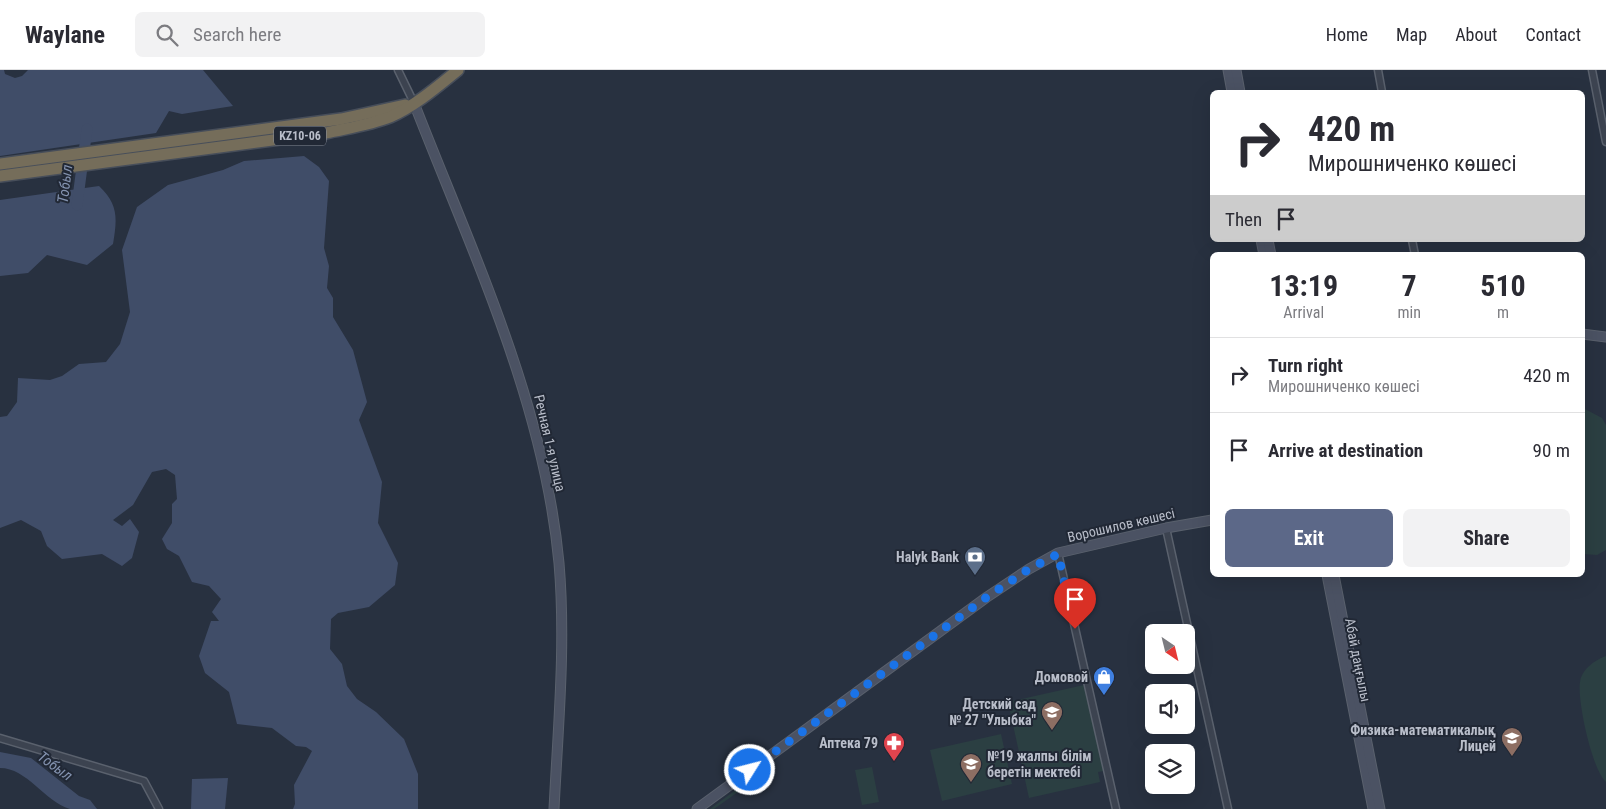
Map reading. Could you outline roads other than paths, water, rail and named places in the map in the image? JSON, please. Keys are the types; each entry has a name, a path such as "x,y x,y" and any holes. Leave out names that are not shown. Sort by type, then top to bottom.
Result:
{"highway":[{"name":"KZ10-06","path":"0,176 353,127 391,116 414,103 458,70"},
{"name":"KZ10-06","path":"0,164 341,119 414,103"}],"main road":[{"path":"1228,70 1232,90"},
{"path":"1236,70 1240,90"},
{"name":"Речная 1-я улица","path":"414,103 513,356 527,400 550,503 559,562 563,626 554,809"},
{"path":"1585,334 1606,336"},
{"name":"Ворошилов көшесі","path":"697,809 987,597 1029,569 1058,554 1166,528 1210,520"},
{"name":"Абай даңғылы","path":"1327,577 1373,809"},
{"name":"Абай даңғылы","path":"1334,577 1380,809"}],"street":[{"path":"398,70 414,103"},
{"path":"1378,70 1382,90"},
{"path":"1592,70 1606,142"},
{"path":"1166,528 1228,809"},
{"path":"1058,554 1116,809"},
{"path":"0,738 144,781 159,809"}],"water":[{"path":"0,70 4,70 5,74 15,78 22,76 28,70 203,70 233,106 182,114 169,111 156,133 0,156"},
{"path":"304,156 319,167 329,181 324,248 329,266 327,288 333,298 333,317 353,350 367,402 359,420 382,482 378,523 398,563 395,585 369,607 338,613 331,619 330,649 342,664 347,686 357,699 376,712 404,739 418,774 418,809 293,809 295,804 294,785 312,751 306,747 296,746 272,728 237,724 229,692 205,673 199,656 211,621 219,621 212,612 221,599 209,586 192,582 179,556 167,549 162,539 172,523 172,504 177,499 175,475 166,469 152,472 133,505 113,520 122,526 130,519 139,532 132,558 122,566 102,554 62,559 47,546 41,531 21,520 0,528 0,417 7,416 17,402 18,378 50,380 62,376 79,364 106,362 120,344 130,312 122,250 137,207 168,185 223,170 244,161"},
{"path":"99,186 106,193 115,213 113,244 87,265 47,255 28,273 0,276 0,200"},
{"path":"0,752 31,758 79,796 90,800 97,809 70,809 61,805 19,773 10,769 0,768"},
{"path":"228,778 225,809 191,809 192,779"}],"waterway":[{"name":"Тобыл","path":"77,205 87,129"}],"place":[{"name":"Halyk Bank","path":"975,576"},
{"name":"Домовой","path":"1104,696"},
{"name":"Детский сад № 27 \"Улыбка\"","path":"1052,731"},
{"name":"Физика-математикалық Лицей","path":"1512,757"},
{"name":"Аптека 79","path":"894,762"},
{"name":"№19 жалпы білім беретін мектебі","path":"971,783"}]}
